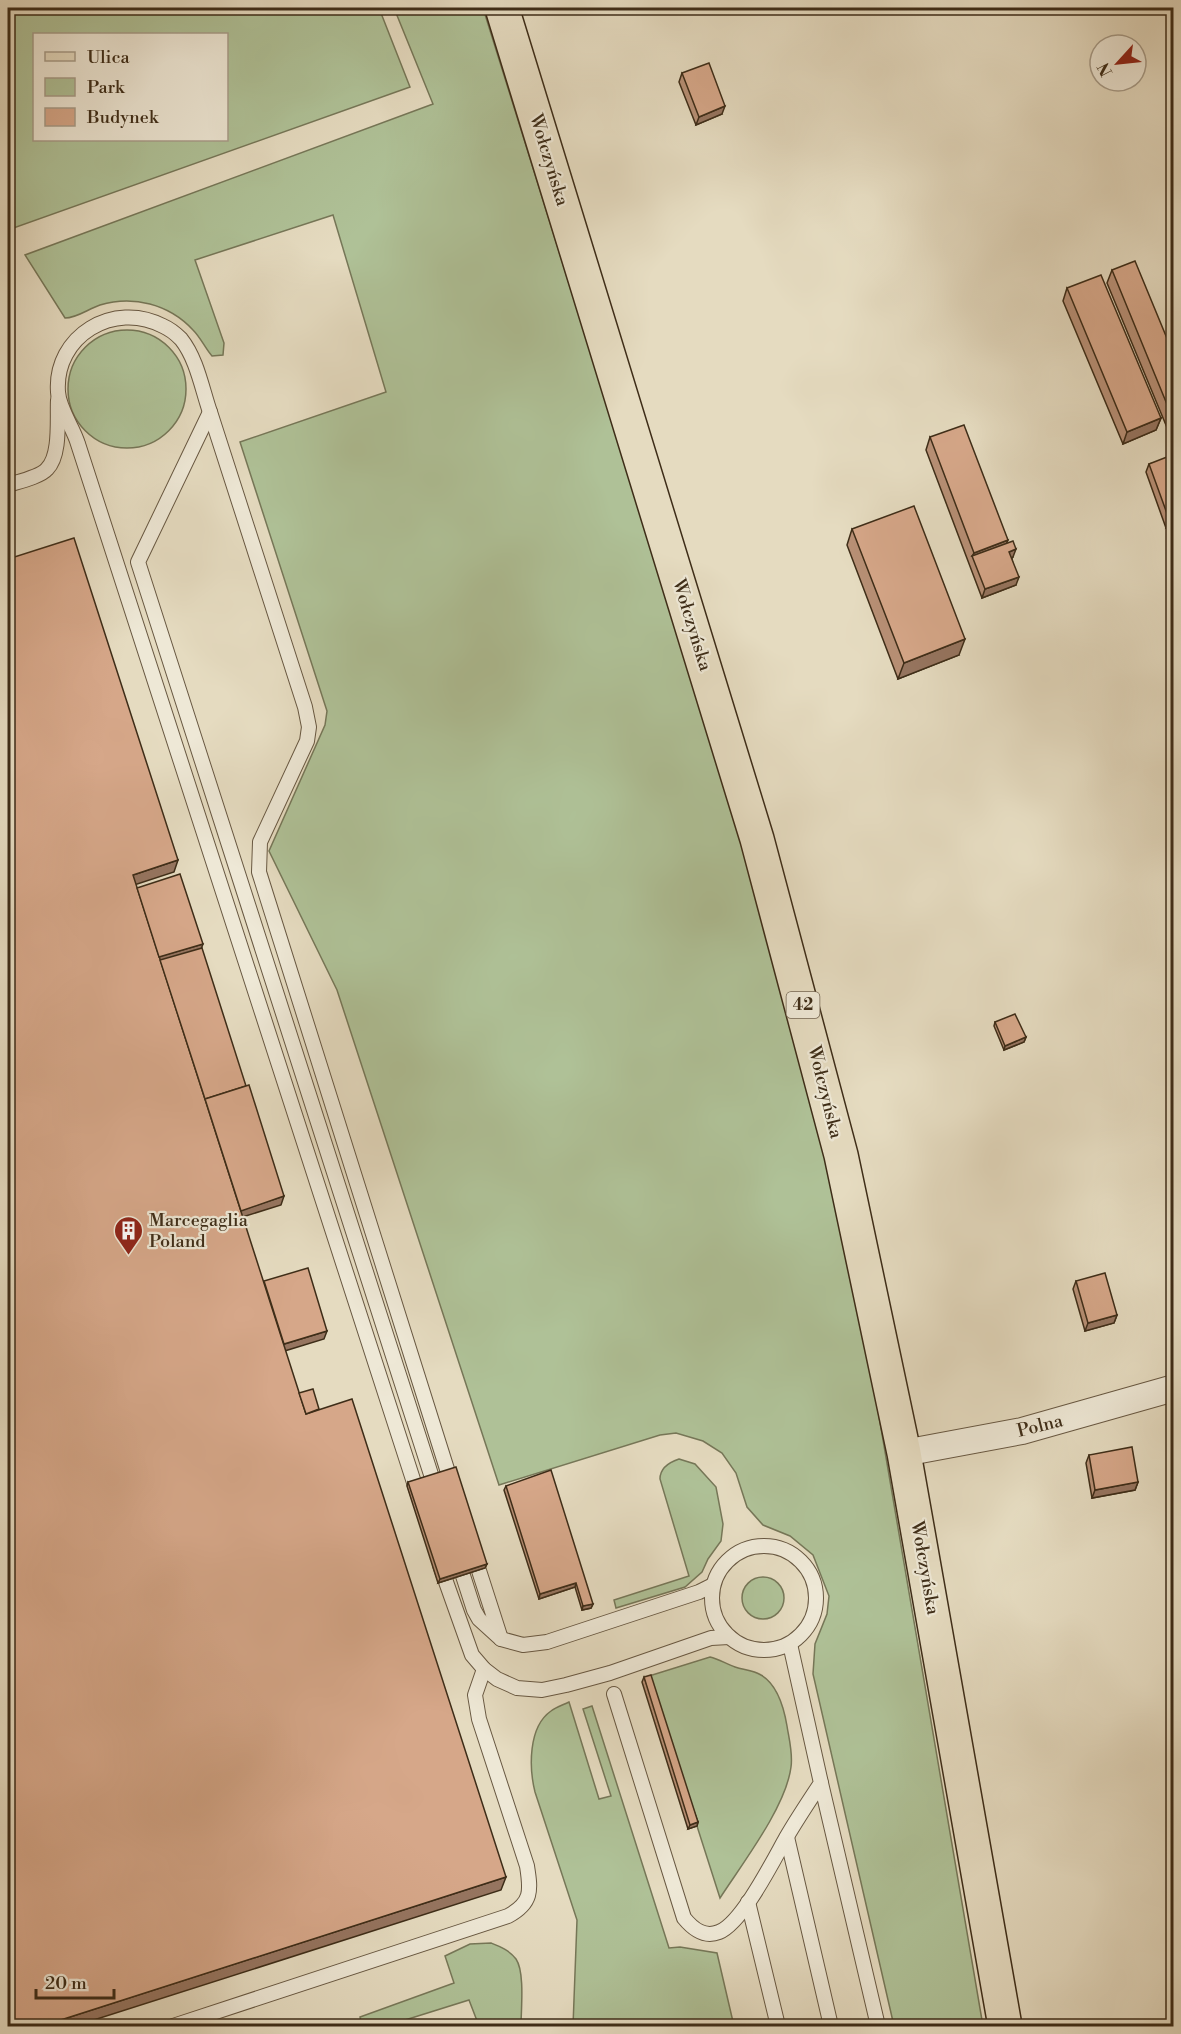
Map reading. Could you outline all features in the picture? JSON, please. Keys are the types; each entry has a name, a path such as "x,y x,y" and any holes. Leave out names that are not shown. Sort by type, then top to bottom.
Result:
{"main road":[{"name":"Wołczyńska","path":"502,8 758,839 841,1155 904,1453 1005,2026"}],"street":[{"name":"Polna","path":"904,1453 1022,1431 1173,1388"}],"lane":[{"path":"8,485 47,470 56,449 58,380 62,360 71,345 84,332 110,319 124,316 139,317 171,330 181,339 194,363 305,707 309,727 307,741 260,842 259,872 458,1503"},
{"path":"58,395 78,444 424,1515"},
{"path":"210,412 138,562 440,1503"},
{"path":"469,1538 501,1639"},
{"path":"453,1546 474,1610 488,1629 501,1639 523,1645 535,1644 606,1624 713,1585"},
{"path":"771,1547 787,1552 801,1562 810,1575 815,1591 815,1608 809,1623 790,1644 771,1650 756,1650 729,1637 720,1626 714,1613 713,1585 719,1571 741,1551 771,1547"},
{"path":"435,1548 472,1655 497,1679 517,1688 542,1690 610,1672 711,1638 729,1637"},
{"path":"790,1644 878,2026"},
{"path":"173,2026 518,1911 528,1899 530,1886 527,1866 478,1719 475,1695 484,1669"},
{"path":"614,1694 684,1918 693,1929 702,1933 716,1934 727,1928 748,1902 821,1783"},
{"path":"787,1837 831,2026"},
{"path":"748,1902 778,2026"}],"green space":[{"path":"8,8 379,8 410,87 8,230"},
{"path":"394,8 483,8 745,847 853,1264 983,2026 894,2026 813,1674 815,1644 827,1614 829,1596 813,1555 790,1536 763,1525 747,1507 736,1473 722,1453 703,1441 676,1433 660,1435 499,1485 337,990 269,851 325,725 327,711 240,442 386,392 333,215 195,260 224,343 223,355 212,356 196,333 183,321 162,308 150,304 112,302 74,317 65,318 25,255 433,104"},
{"path":"127,330 160,340 176,356 186,389 176,422 160,438 127,448 94,438 78,422 68,389 78,356 94,340"},
{"path":"679,1459 695,1464 716,1487 723,1524 721,1541 702,1572 685,1587 616,1608 614,1600 689,1576 660,1479 666,1466"},
{"path":"763,1577 771,1578 778,1583 783,1590 783,1606 778,1613 771,1618 763,1619 755,1618 748,1613 743,1606 742,1598 743,1590 748,1583 755,1578"},
{"path":"710,1657 758,1673 772,1685 784,1712 792,1757 781,1800 751,1852 720,1898 649,1676"},
{"path":"569,1702 599,1799 611,1796 583,1709 592,1706 669,1948 680,1947 717,1953 734,2026 573,2026 577,1920 535,1792 531,1760 534,1737 543,1718"},
{"path":"491,1943 511,1953 519,1965 522,1982 521,2026 479,2026 469,2000 386,2026 362,2026 360,2017 454,1983 445,1956 470,1944"}],"building":[{"path":"709,63 725,106 699,117 682,73"},
{"path":"1135,261 1173,353 1173,419 1112,270"},
{"path":"1101,275 1161,418 1127,432 1067,288"},
{"path":"964,425 1008,540 974,553 930,437"},
{"path":"1172,455 1173,518 1169,519 1149,464"},
{"path":"914,506 965,639 904,663 852,529"},
{"name":"Marcegaglia Poland","path":"74,538 178,860 133,875 306,1414 352,1399 506,1877 42,2026 8,2026 8,559"},
{"path":"1013,541 1016,549 1009,552 1019,577 985,589 972,556"},
{"path":"180,874 203,944 159,957 137,888"},
{"path":"202,948 246,1086 205,1099 160,960"},
{"path":"1015,1014 1026,1037 1005,1046 995,1022"},
{"path":"249,1085 284,1196 241,1211 205,1099"},
{"path":"308,1268 327,1331 284,1344 264,1281"},
{"path":"1105,1273 1117,1315 1088,1323 1076,1281"},
{"path":"313,1389 319,1409 306,1414 299,1393"},
{"path":"1132,1447 1138,1482 1095,1490 1089,1455"},
{"path":"456,1467 487,1564 440,1579 408,1482"},
{"path":"551,1470 593,1604 583,1606 576,1583 540,1594 506,1486"},
{"path":"651,1675 698,1822 690,1825 644,1677"}],"place":[{"name":"Marcegaglia Poland","path":"128,1256"}]}
